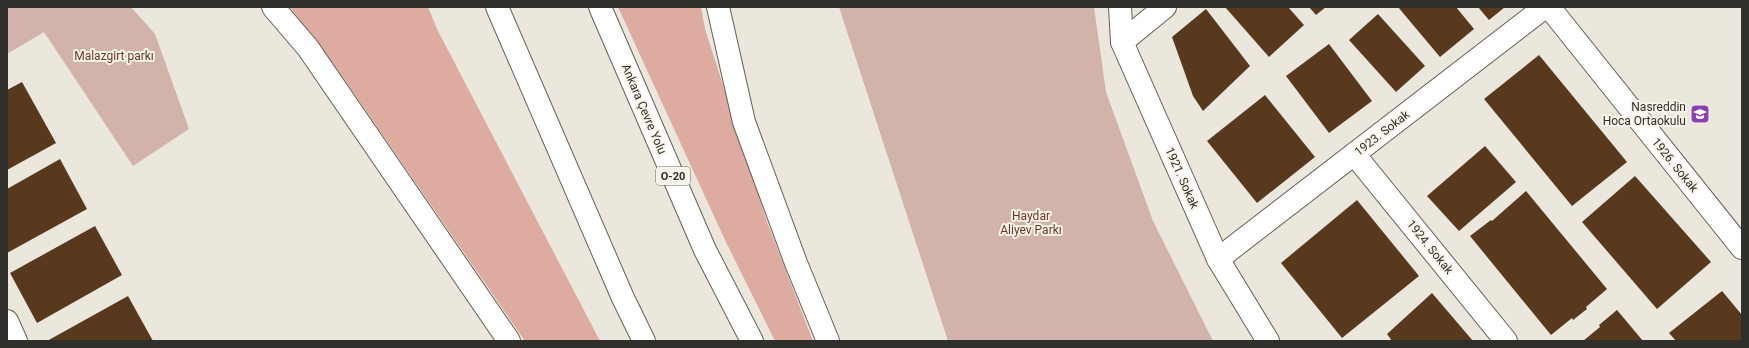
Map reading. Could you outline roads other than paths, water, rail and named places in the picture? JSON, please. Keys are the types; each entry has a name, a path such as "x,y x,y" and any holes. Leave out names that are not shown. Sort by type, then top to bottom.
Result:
{"main road":[{"path":"273,7 308,48 509,341"},
{"path":"496,7 623,298 644,341"},
{"name":"Ankara Çevre Yolu","path":"600,7 705,250 752,341"},
{"path":"718,7 744,122 796,263 828,341"},
{"name":"1921. Sokak","path":"1120,7 1122,42 1218,259 1268,341"},
{"path":"1122,42 1165,7"},
{"name":"1923. Sokak","path":"1218,259 1545,7"},
{"name":"1926. Sokak","path":"1549,7 1742,248"},
{"name":"1924. Sokak","path":"1354,154 1506,341"},
{"path":"7,321 16,341"}],"place":[{"name":"Nasreddin Hoca Ortaokulu","path":"1700,114"}],"park label":[{"name":"Malazgirt parkı","path":"114,56"},
{"name":"Haydar Aliyev Parkı","path":"1031,223"}]}
